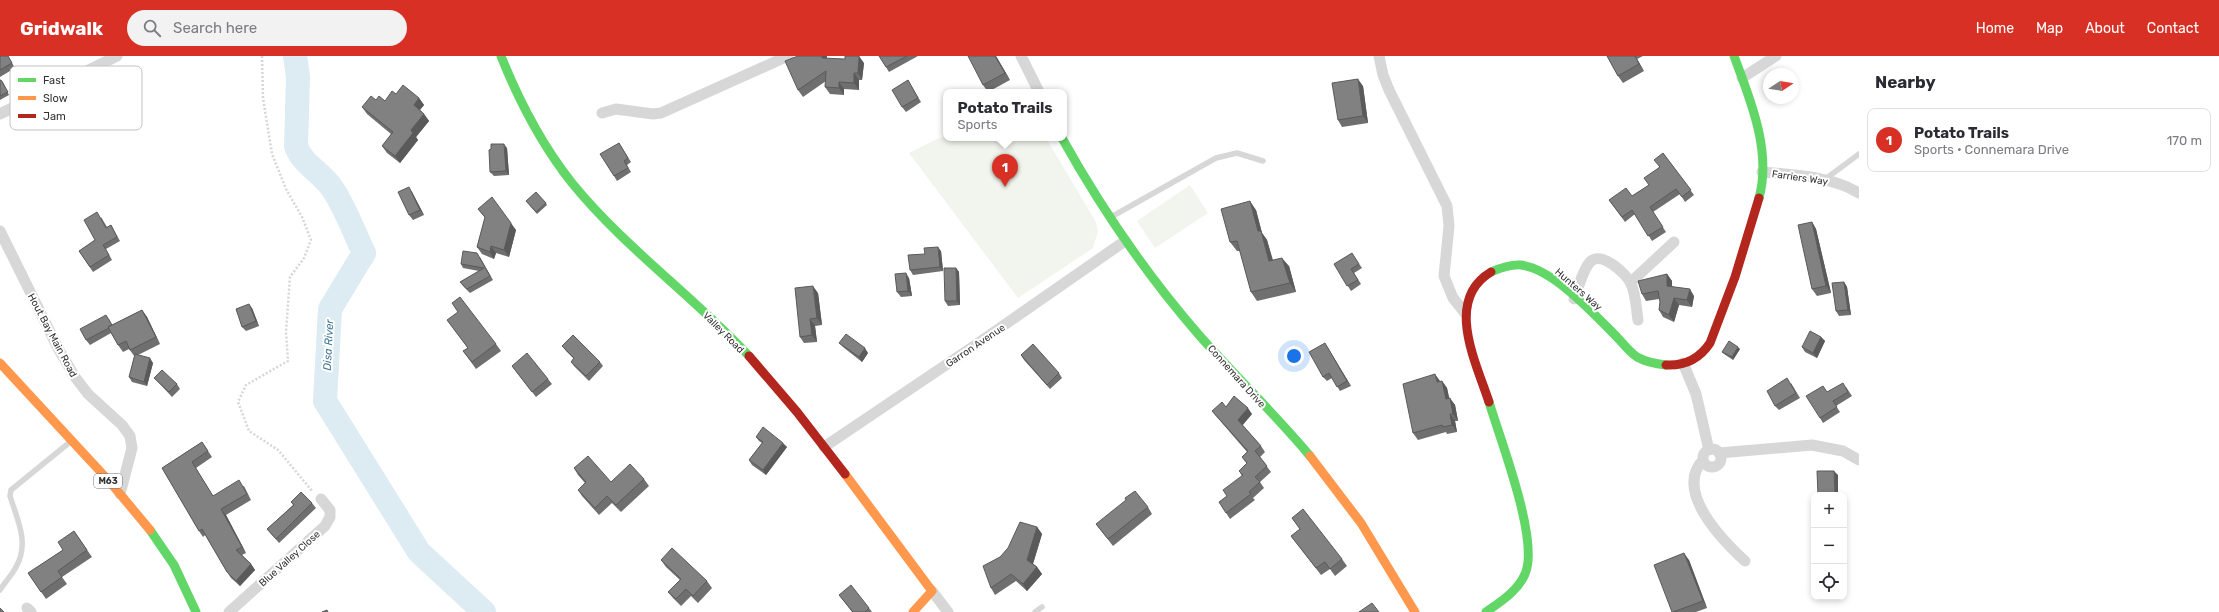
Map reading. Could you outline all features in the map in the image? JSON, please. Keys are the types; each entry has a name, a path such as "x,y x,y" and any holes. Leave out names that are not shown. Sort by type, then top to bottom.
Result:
{"street":[{"path":"97,66 117,56"},
{"name":"Valley Road","path":"501,56 529,120 572,182 634,248 709,316 748,355 824,447 948,612"},
{"path":"602,113 616,109 653,114 661,113 788,56"},
{"path":"1021,56 1038,89"},
{"path":"1379,56 1383,75 1389,90 1447,206 1449,226 1444,276 1453,298 1465,313"},
{"name":"Hunters Way","path":"1486,612 1511,595 1519,586 1528,568 1530,551 1525,520 1468,334 1465,313 1468,299 1480,280 1495,270 1515,264 1532,267 1545,275 1574,299 1636,356 1659,365 1671,366 1683,363 1698,356 1710,343 1750,231 1760,196 1762,172 1756,120 1734,56"},
{"path":"1742,78 1776,56"},
{"path":"0,114 10,109"},
{"name":"Connemara Drive","path":"1064,141 1080,171 1125,241 1183,316 1324,473 1353,512 1415,612"},
{"name":"Farriers Way","path":"1762,172 1824,180 1848,186 1859,194"},
{"name":"Hout Bay Main Road","path":"0,231 59,350 75,378 88,394 122,425 130,436 132,448 120,494"},
{"name":"Garron Avenue","path":"824,447 974,346 1125,241"},
{"path":"1630,282 1674,242"},
{"path":"1574,299 1584,271 1590,261 1596,258 1611,263 1630,282 1634,291 1638,320"},
{"name":"M63","path":"0,363 120,494 172,559 188,588 196,612"},
{"path":"1683,363 1696,394 1707,435 1710,455"},
{"path":"1746,560 1719,534 1707,518 1696,498 1695,472 1710,455 1812,445 1843,451 1859,460"},
{"name":"Blue Valley Close","path":"229,612 325,526 330,517 330,510 320,499"},
{"path":"913,612 932,591"}],"lane":[{"path":"1110,218 1216,158 1237,153 1263,161"},
{"path":"1824,180 1859,154"},
{"path":"0,590 16,567 22,549 21,529 10,496 11,490 71,442"},
{"path":"1035,612 1042,607"}],"path":[{"path":"262,56 264,98 272,154 286,189 302,217 311,240 304,258 290,277 286,332 288,361 246,385 238,402 249,431 278,450 294,468 305,486 320,499"}],"shaded area":[{"path":"943,137 943,141 1048,141 1096,222 1098,231 1093,248 1018,298 909,153"},
{"path":"1190,185 1208,213 1155,248 1137,221"}],"building":[{"path":"0,56 8,56 12,63 0,70"},
{"path":"798,56 822,56 822,58 845,59 845,56 859,56 858,73 854,73 854,83 839,82 839,88 825,87 826,71 798,90 785,61"},
{"path":"879,56 907,56 886,67"},
{"path":"968,56 995,56 1005,73 983,85"},
{"path":"1607,56 1635,56 1639,64 1618,76"},
{"path":"1358,79 1363,116 1338,120 1332,83"},
{"path":"0,80 8,92 0,96"},
{"path":"908,80 918,98 902,107 892,90"},
{"path":"403,85 419,98 414,105 424,114 411,130 413,133 395,156 382,146 393,132 362,107 371,96 376,100 379,96 385,101 392,91 396,94"},
{"path":"619,143 628,158 624,161 628,168 614,176 600,154"},
{"path":"491,144 504,144 506,171 490,172 489,150 491,149"},
{"path":"1663,153 1691,190 1682,197 1676,189 1650,207 1663,227 1648,236 1632,210 1622,217 1609,200 1626,188 1632,196 1649,185 1644,178 1660,167 1654,160"},
{"path":"409,187 420,210 409,215 398,192"},
{"path":"536,192 546,203 536,212 526,201"},
{"path":"492,197 511,223 504,250 491,246 490,252 477,247 485,217 478,209"},
{"path":"1250,201 1258,231 1261,231 1269,261 1282,258 1290,283 1251,292 1237,241 1230,242 1221,209"},
{"path":"97,212 106,228 111,225 117,237 103,245 109,255 90,267 79,251 95,240 84,220"},
{"path":"1812,222 1826,286 1812,289 1798,225"},
{"path":"938,247 940,267 910,270 908,255 925,254 924,248"},
{"path":"463,251 477,253 490,276 467,289 460,282 484,268 461,264"},
{"path":"1352,253 1359,264 1351,269 1358,280 1347,286 1334,264"},
{"path":"944,268 956,268 957,301 945,301"},
{"path":"906,273 908,291 897,292 895,274"},
{"path":"1667,274 1667,286 1690,289 1687,300 1674,298 1669,315 1659,310 1660,302 1658,291 1642,294 1638,281"},
{"path":"1844,282 1848,310 1836,311 1832,283"},
{"path":"813,286 817,318 810,319 812,335 800,337 795,288"},
{"path":"460,297 496,344 472,362 463,351 468,348 447,320 458,312 452,303"},
{"path":"249,304 256,321 242,327 236,309"},
{"path":"142,310 156,337 130,350 126,341 118,345 108,327"},
{"path":"106,315 112,325 86,340 80,329"},
{"path":"1810,331 1821,337 1813,353 1802,347"},
{"path":"846,334 865,348 859,357 839,343"},
{"path":"573,335 600,362 586,376 571,362 574,358 562,346"},
{"path":"1729,341 1738,347 1732,357 1722,352"},
{"path":"1325,343 1347,381 1337,387 1329,373 1323,377 1309,352"},
{"path":"1033,344 1059,373 1047,385 1021,355"},
{"path":"527,353 548,379 532,392 512,366"},
{"path":"135,354 150,358 144,382 129,377"},
{"path":"162,370 177,384 169,392 154,378"},
{"path":"1435,374 1437,382 1442,381 1446,399 1450,398 1453,414 1450,414 1452,425 1443,427 1442,425 1413,433 1403,384"},
{"path":"1787,378 1796,393 1775,406 1767,391"},
{"path":"1843,383 1848,392 1833,401 1837,407 1820,418 1806,396 1823,386 1827,392"},
{"path":"1234,396 1248,408 1238,420 1261,446 1255,451 1267,466 1255,477 1260,482 1249,492 1251,494 1226,513 1219,502 1227,496 1223,490 1243,475 1239,471 1247,463 1242,457 1248,451 1212,411 1222,402 1226,407"},
{"path":"763,427 783,443 763,470 749,460 763,442 756,437"},
{"path":"202,442 208,451 192,462 213,496 239,480 247,494 221,509 242,547 236,550 251,564 236,581 227,572 202,529 199,531 162,468"},
{"path":"588,456 611,482 630,464 644,479 616,505 607,496 595,508 578,490 586,482 574,468"},
{"path":"1817,471 1834,471 1835,492 1818,492"},
{"path":"1135,491 1148,507 1108,539 1096,524"},
{"path":"301,492 312,503 276,539 267,529 294,505 291,502"},
{"path":"1303,509 1342,559 1330,569 1325,562 1316,568 1291,536 1300,529 1292,518"},
{"path":"1020,522 1037,527 1027,560 1037,567 1023,584 1011,574 991,588 983,566 1000,557 1008,548"},
{"path":"74,531 87,550 58,571 62,577 41,592 28,573 63,550 58,542"},
{"path":"672,548 707,581 693,596 686,589 676,599 668,592 681,579 661,560"},
{"path":"1684,553 1703,601 1672,612 1654,565"},
{"path":"851,585 869,608 865,612 853,612 839,595"},
{"path":"1372,603 1379,612 1359,612"}],"waterway":[{"name":"Disa River","path":"295,56 298,77 296,146 307,163 328,182 337,195 364,253 330,309 325,401 419,552 484,612"}],"traffic: fast":[{"path":"501,56 523,106 550,153 572,183 614,229 749,356"},
{"path":"1734,56 1752,107 1761,144 1763,162 1759,198"},
{"path":"1064,141 1092,190 1125,240 1179,312 1310,456"},
{"path":"1491,272 1517,265 1533,268 1559,283 1572,293 1634,355 1640,359 1666,365"},
{"path":"1486,612 1508,596 1518,586 1525,574 1528,559 1527,538 1517,490 1489,402"},
{"path":"150,530 174,565 196,612"}],"traffic: slow":[{"path":"0,363 110,482 150,530"},
{"path":"1310,456 1361,523 1415,612"},
{"path":"845,474 932,591 913,612"}],"traffic: jam":[{"path":"1666,365 1679,364 1691,360 1702,353 1710,343 1735,277 1759,198"},
{"path":"1489,402 1472,351 1466,315 1469,298 1477,284 1491,272"},
{"path":"749,356 797,412 845,474"}],"place":[{"name":"Potato Trails","path":"1005,187"}]}
